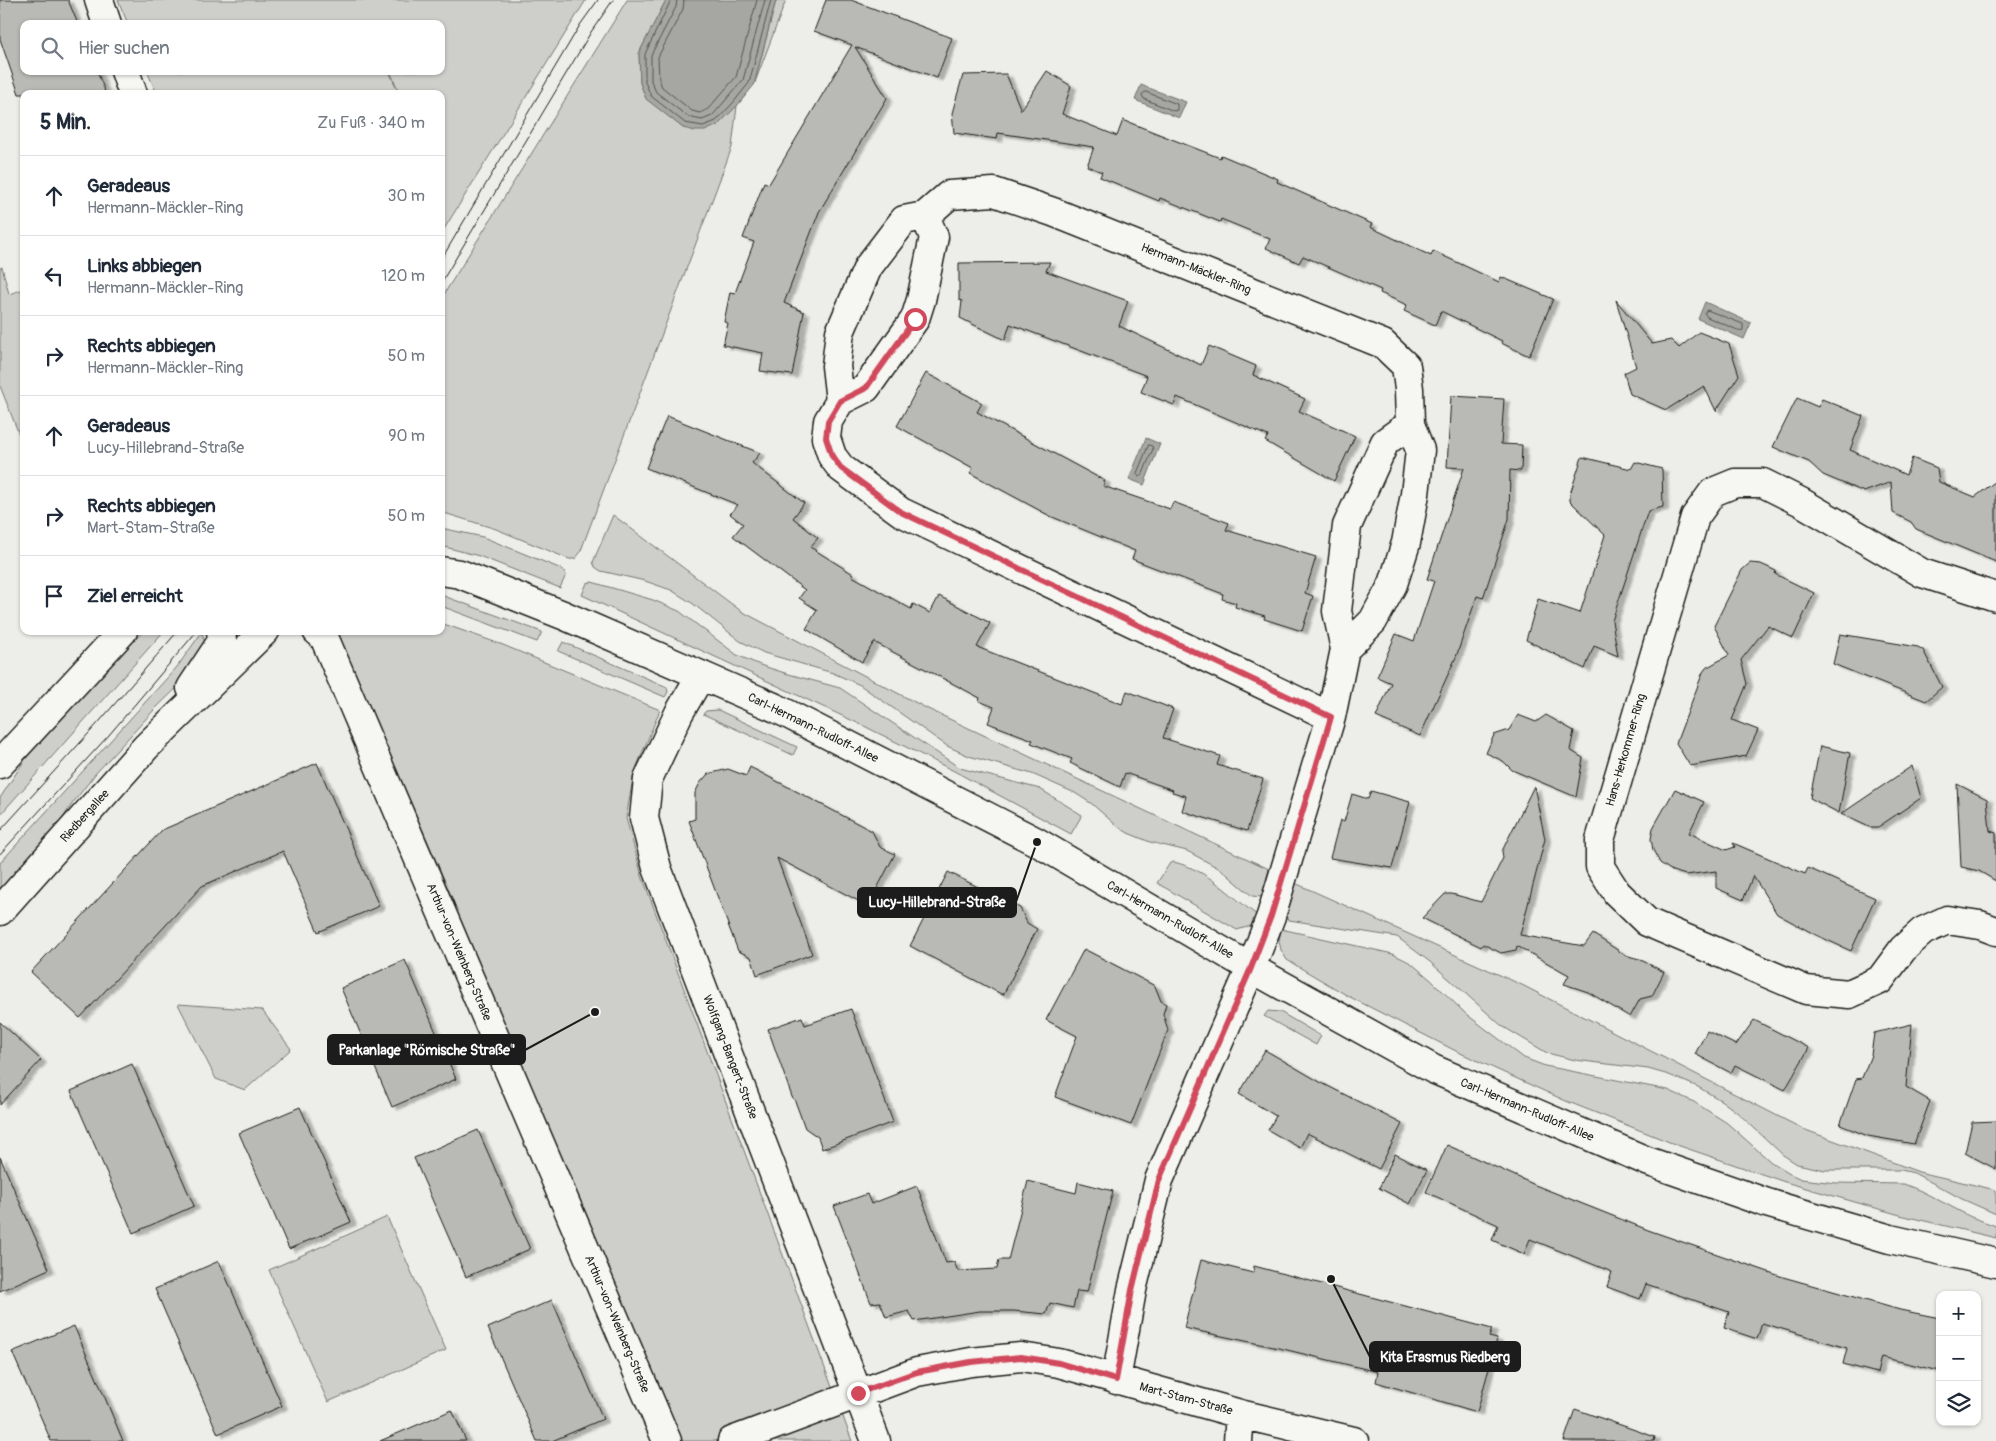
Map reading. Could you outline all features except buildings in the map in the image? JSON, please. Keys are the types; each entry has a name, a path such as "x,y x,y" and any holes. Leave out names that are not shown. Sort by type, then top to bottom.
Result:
{"street":[{"path":"98,0 106,20"},
{"path":"126,75 132,90"},
{"name":"Hermann-Mäckler-Ring","path":"840,401 836,366 840,332 868,267 904,220 925,216 949,195 994,192 1053,212 1384,344 1406,366 1410,389 1410,424 1420,450 1406,542 1393,584 1373,621 1345,649"},
{"path":"925,216 934,236 923,291 915,319 866,388 840,401 828,421 826,438 832,456 841,468 901,512 1331,717"},
{"path":"1116,1380 1132,1290 1159,1180 1251,968 1271,916 1331,717 1345,649 1337,611 1347,526 1385,442 1410,424"},
{"name":"Hans-Herkommer-Ring","path":"1996,597 1922,573 1801,502 1763,483 1734,484 1713,492 1695,517 1600,840 1600,867 1617,893 1647,922 1806,990 1849,994 1880,980 1910,943 1923,931 1948,920 1980,925 1996,931"},
{"name":"Carl-Hermann-Rudloff-Allee","path":"445,572 460,574 563,615 776,708 1037,842 1251,968 1432,1069 1646,1161 1767,1203 1890,1239 1996,1263"},
{"path":"0,764 119,635"},
{"name":"Riedbergallee","path":"172,722 194,683 222,641 221,635"},
{"name":"Riedbergallee","path":"0,911 146,747 262,635"},
{"name":"Arthur-von-Weinberg-Straße","path":"322,635 666,1441"},
{"name":"Wolfgang-Bangert-Straße","path":"701,675 679,713 648,779 644,818 657,868 876,1441"},
{"name":"Mart-Stam-Straße","path":"732,1441 917,1372 971,1362 1021,1357 1059,1363 1240,1414 1354,1441"},
{"path":"1238,1441 1240,1414"}],"shaded area":[{"path":"118,0 586,0 445,228 445,90 398,90 392,75 445,75 445,20 126,20"},
{"path":"627,0 666,0 639,53 640,83 646,98 683,128 718,125 737,106 732,147 580,553 575,559 569,559 496,529 445,513 445,293"},
{"path":"786,0 754,85 776,1"},
{"path":"149,75 391,75 397,90 155,90"},
{"path":"2,267 9,294 20,290 20,437 0,386 0,268"},
{"path":"613,515 741,611 928,709 1269,869 1262,897 1252,896 1222,870 1187,851 1150,842 1128,833 1075,793 1032,774 969,756 947,746 860,685 833,673 764,653 740,641 692,603 671,590 645,581 601,571 595,567 593,562"},
{"path":"445,529 483,537 559,568 566,575 560,588 479,556 445,547"},
{"path":"592,582 653,600 679,611 737,655 760,665 840,688 960,768 1040,789 1082,815 1071,834 954,771 864,726 582,595 587,583"},
{"path":"445,596 542,632 537,642 445,608"},
{"path":"445,624 503,645 660,710 634,773 626,818 642,876 852,1441 680,1441 544,1131 450,893 338,635 445,635"},
{"path":"140,635 160,635 0,815 0,798 26,758 46,733 118,655"},
{"path":"200,635 203,635 206,648 194,671 154,710 96,773 72,804 48,841 0,893 0,863 177,667"},
{"path":"563,642 667,687 668,692 665,697 558,651"},
{"path":"718,710 797,747 793,755 703,714 706,711"},
{"path":"1174,862 1198,871 1218,884 1257,915 1254,925 1237,930 1157,883 1170,863"},
{"path":"1295,883 1522,985 1803,1129 1919,1172 1996,1190 1996,1214 1962,1199 1914,1173 1901,1170 1825,1170 1797,1164 1783,1155 1739,1114 1722,1101 1698,1087 1669,1075 1648,1069 1575,1060 1547,1053 1502,1026 1430,962 1397,937 1289,920 1286,914"},
{"path":"1281,929 1393,954 1411,963 1466,1014 1524,1058 1545,1066 1668,1090 1694,1102 1727,1123 1771,1162 1801,1179 1836,1183 1904,1184 1971,1217 1996,1226 1996,1238 1900,1215 1785,1182 1677,1145 1566,1101 1456,1051 1348,996 1287,960 1281,950 1279,941"},
{"path":"178,1004 262,1010 291,1049 245,1090 216,1079"},
{"path":"1268,1011 1280,1012 1321,1036 1316,1045 1264,1016"},
{"path":"387,1217 446,1350 328,1402 269,1270"}],"water":[{"path":"666,0 776,0 754,85 718,125 705,131 683,128 646,99 640,83 639,53"},
{"path":"1141,85 1186,102 1179,118 1135,100"},
{"path":"1705,302 1751,323 1744,339 1698,319"},
{"path":"1146,438 1160,444 1144,485 1129,479"}],"tram line":[{"path":"445,253 580,25 598,0"},
{"path":"445,276 591,32 613,0"},
{"path":"0,831 175,635"},
{"path":"0,854 109,735 194,635"}],"place":[{"name":"Lucy-Hillebrand-Straße","path":"1037,842"},
{"name":"Parkanlage \"Römische Straße\"","path":"595,1012"},
{"name":"Kita Erasmus Riedberg","path":"1331,1279"}],"route":[{"path":"858,1393 917,1372 971,1362 1021,1357 1059,1363 1116,1380 1132,1290 1159,1180 1251,968 1271,916 1331,717 901,512 841,468 832,456 826,438 828,421 840,401 866,388 915,319"}]}
